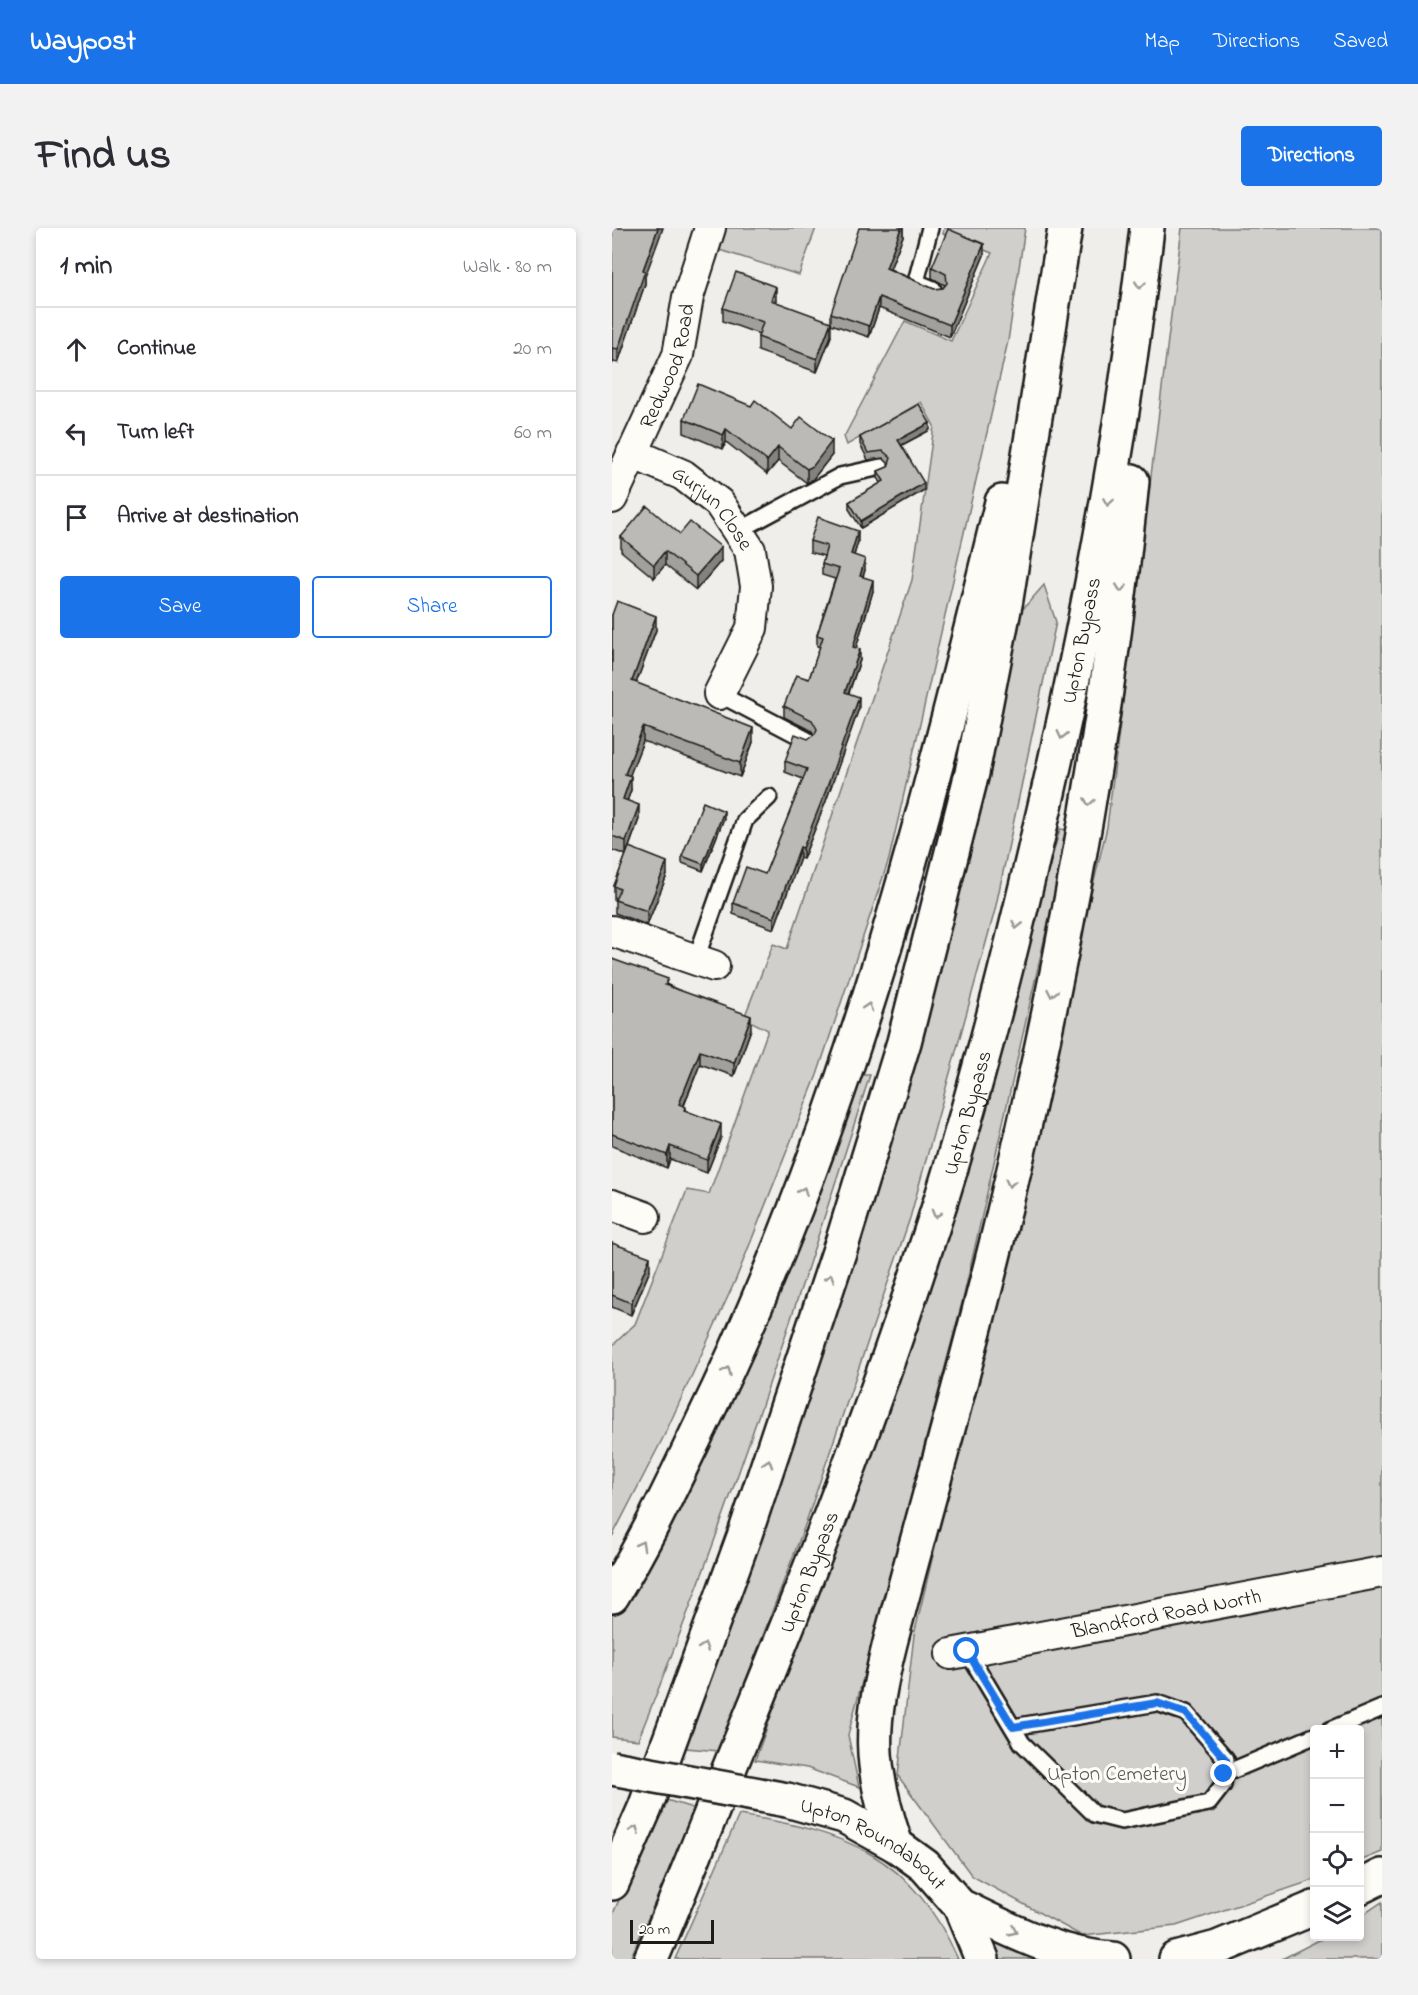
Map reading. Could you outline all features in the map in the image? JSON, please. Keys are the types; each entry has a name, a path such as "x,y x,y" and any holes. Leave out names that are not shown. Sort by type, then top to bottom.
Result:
{"highway":[{"name":"Upton Bypass","path":"651,1959 845,1479 893,1346 944,1187 1015,933 1054,771 1101,543 1134,341 1147,228"},
{"path":"612,1596 654,1521 728,1371 813,1167 857,1041 897,914 942,749 1064,237"},
{"path":"612,1883 648,1797 745,1534 843,1240 904,1042 972,773 1006,599 1064,237"},
{"path":"896,1845 875,1766 874,1712 895,1623 1003,1216 1071,901 1119,614 1133,467 1134,341"},
{"name":"Upton Roundabout","path":"612,1768 787,1800 844,1816 896,1845 925,1866 960,1906 982,1959"},
{"path":"1364,1885 1382,1876"},
{"path":"960,1906 1056,1949 1088,1958 1113,1959"},
{"path":"1176,1959 1217,1948 1310,1910"}],"street":[{"name":"Redwood Road","path":"612,498 653,414 678,354 688,297 710,228"},
{"name":"Gurjun Close","path":"632,453 683,475 719,503 750,549 756,586 752,628 719,694"},
{"path":"612,931 705,963"},
{"path":"612,1204 645,1217"},
{"name":"Blandford Road North","path":"959,1652 1382,1572"}],"lane":[{"path":"930,228 916,282 938,291"},
{"path":"738,531 840,476 881,467"},
{"path":"719,694 807,740"},
{"path":"705,963 745,820 769,797"},
{"path":"959,1652 1022,1743 1094,1815 1122,1821 1209,1803 1223,1785 1226,1760 1186,1713 1157,1703 1013,1727"},
{"path":"1342,1725 1382,1708"},
{"path":"1224,1774 1310,1738"}],"green space":[{"path":"721,228 816,228 799,275 713,248"},
{"path":"944,228 1025,228 1008,341 889,859 817,1075 736,1279 664,1436 612,1537 612,1346 635,1324 687,1190 709,1194 768,1030 744,1018 773,944 787,949 912,580 934,426 921,402 847,445 844,437 905,321 951,341 992,253 943,234"},
{"name":"Upton Cemetery","path":"1182,228 1382,228 1382,1852 1364,1859 1364,1725 1310,1725 1310,1881 1176,1926 1082,1936 972,1876 898,1776 914,1635 1107,827"},
{"path":"1044,585 1056,622 995,910 910,1218 805,1525 719,1751 686,1748 798,1427 852,1265 902,1103 952,919 1022,610"},
{"path":"1060,829 1069,830 964,1295 848,1735 859,1787 807,1768 755,1760 895,1379 984,1100"},
{"path":"854,1075 870,1075 732,1493 638,1740 612,1737 612,1615 636,1578"},
{"path":"663,1799 696,1809 630,1959 612,1959 612,1916"},
{"path":"739,1815 811,1830 842,1840 871,1854 896,1872 919,1895 940,1924 958,1959 675,1959"},
{"path":"1382,1902 1382,1959 1282,1959 1317,1941 1364,1941 1364,1914"},
{"path":"998,1940 1045,1959 997,1959 994,1949"}],"building":[{"path":"612,228 658,228 618,349 613,348 612,351"},
{"path":"859,228 901,228 886,268 934,289 943,288 947,283 946,274 932,267 948,229 984,244 950,325 879,297 869,326 831,313"},
{"path":"736,272 776,287 771,300 831,322 817,359 758,337 763,322 723,308"},
{"path":"698,384 751,406 755,400 792,429 801,417 832,441 813,466 807,469 778,447 767,461 726,429 723,435 684,419"},
{"path":"919,404 930,423 898,440 924,483 861,521 849,502 884,481 878,471 888,467 891,458 883,451 868,453 860,437"},
{"path":"647,506 680,534 690,522 721,547 696,576 665,551 654,565 621,537"},
{"path":"818,517 858,531 851,554 865,559 860,576 873,580 853,647 860,649 845,692 859,697 826,790 803,848 800,847 774,918 733,903 746,867 765,874 807,769 785,761 795,734 808,739 815,734 817,729 812,720 784,706 796,675 809,679 823,637 817,635 839,569 822,564 827,546 810,541"},
{"path":"617,601 656,616 632,681 753,728 740,763 643,727 625,774 631,776 623,799 639,805 626,841 612,836 612,615"},
{"path":"703,802 724,811 703,864 682,856"},
{"path":"629,847 667,862 647,911 615,900 620,889 614,886"},
{"path":"612,959 668,979 665,985 751,1016 734,1063 700,1051 679,1104 686,1107 684,1110 721,1124 707,1160 670,1146 667,1155 612,1134"},
{"path":"612,1243 650,1257 631,1303 612,1295"}],"route":[{"path":"967,1651 1013,1727 1157,1703 1186,1713 1226,1760 1224,1774"}]}
